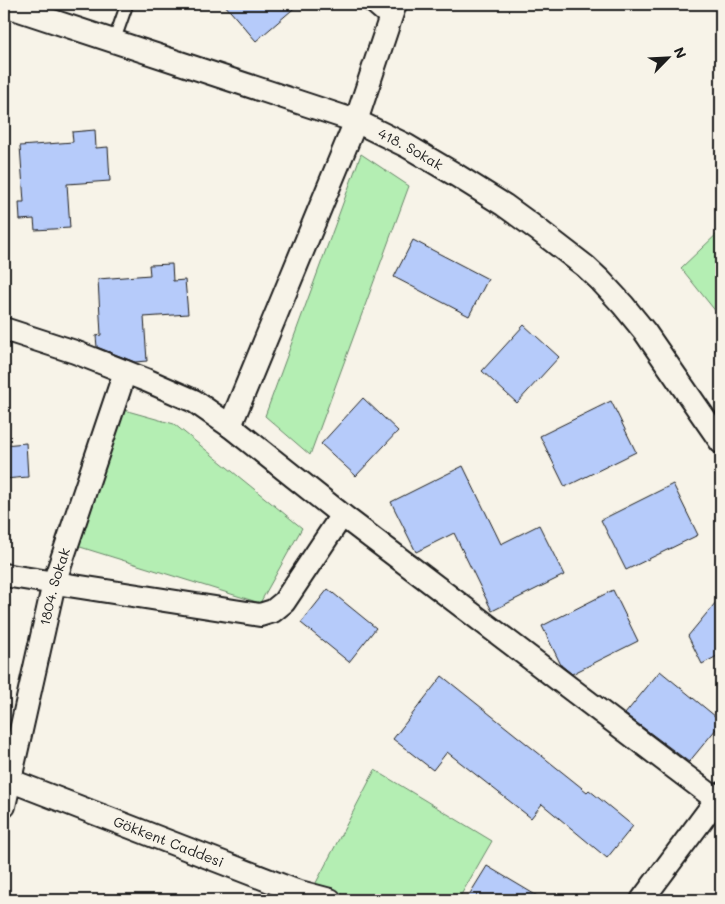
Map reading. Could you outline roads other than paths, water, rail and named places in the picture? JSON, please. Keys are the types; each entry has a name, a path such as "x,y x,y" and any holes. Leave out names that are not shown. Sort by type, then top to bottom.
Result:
{"street":[{"name":"418. Sokak","path":"4,5 356,122 407,146 456,174 537,229 600,280 624,305 645,332 721,442"},
{"path":"230,426 356,122 392,13"},
{"path":"4,329 75,352 194,401 230,426 342,515 719,797 642,900"},
{"name":"1804. Sokak","path":"4,806 10,780 12,729 54,583 125,372"},
{"path":"4,575 260,615 273,611 284,602 342,515"},
{"name":"Gökkent Caddesi","path":"10,780 296,891 330,900"}],"lane":[{"path":"114,42 127,4"},
{"path":"368,4 392,13"}]}
